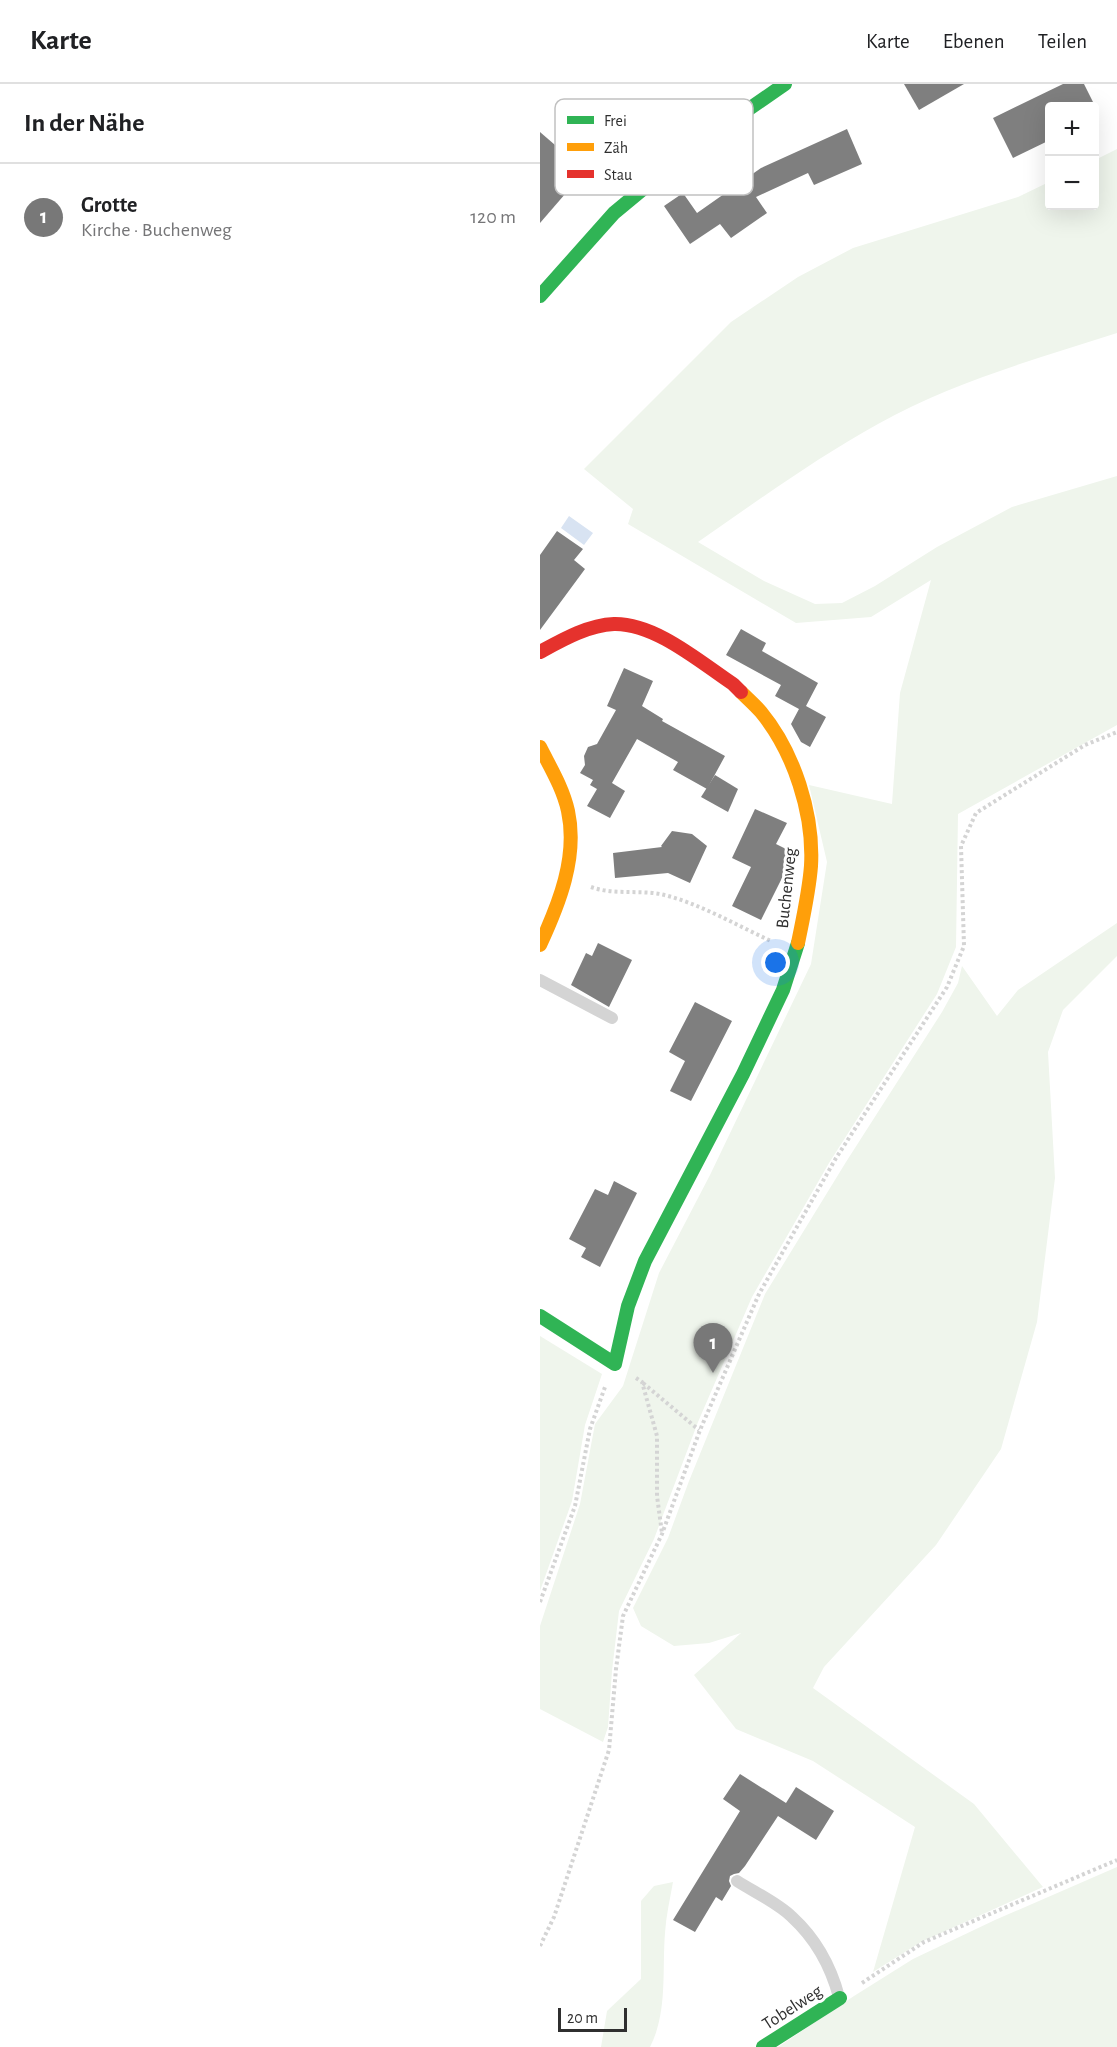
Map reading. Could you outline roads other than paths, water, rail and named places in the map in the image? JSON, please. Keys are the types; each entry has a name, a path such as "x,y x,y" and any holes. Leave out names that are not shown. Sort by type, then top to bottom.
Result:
{"street":[{"path":"753,106 785,84"},
{"path":"540,296 614,213 636,195"},
{"name":"Buchenweg","path":"540,652 590,629 614,624 642,628 667,639 733,684 761,712 794,770 809,816 810,865 796,952 783,990 743,1074 645,1261 627,1306 615,1365 540,1316"},
{"path":"540,747 567,810 570,841 564,879 551,922 540,945"},
{"name":"Tobelweg","path":"763,2047 840,1998"}],"lane":[{"path":"540,980 612,1018"},
{"path":"737,1881 798,1923 812,1939 833,1975 840,1998"}],"water":[{"path":"569,516 593,533 584,545 561,528"}],"place":[{"name":"Grotte","path":"713,1373"}]}
